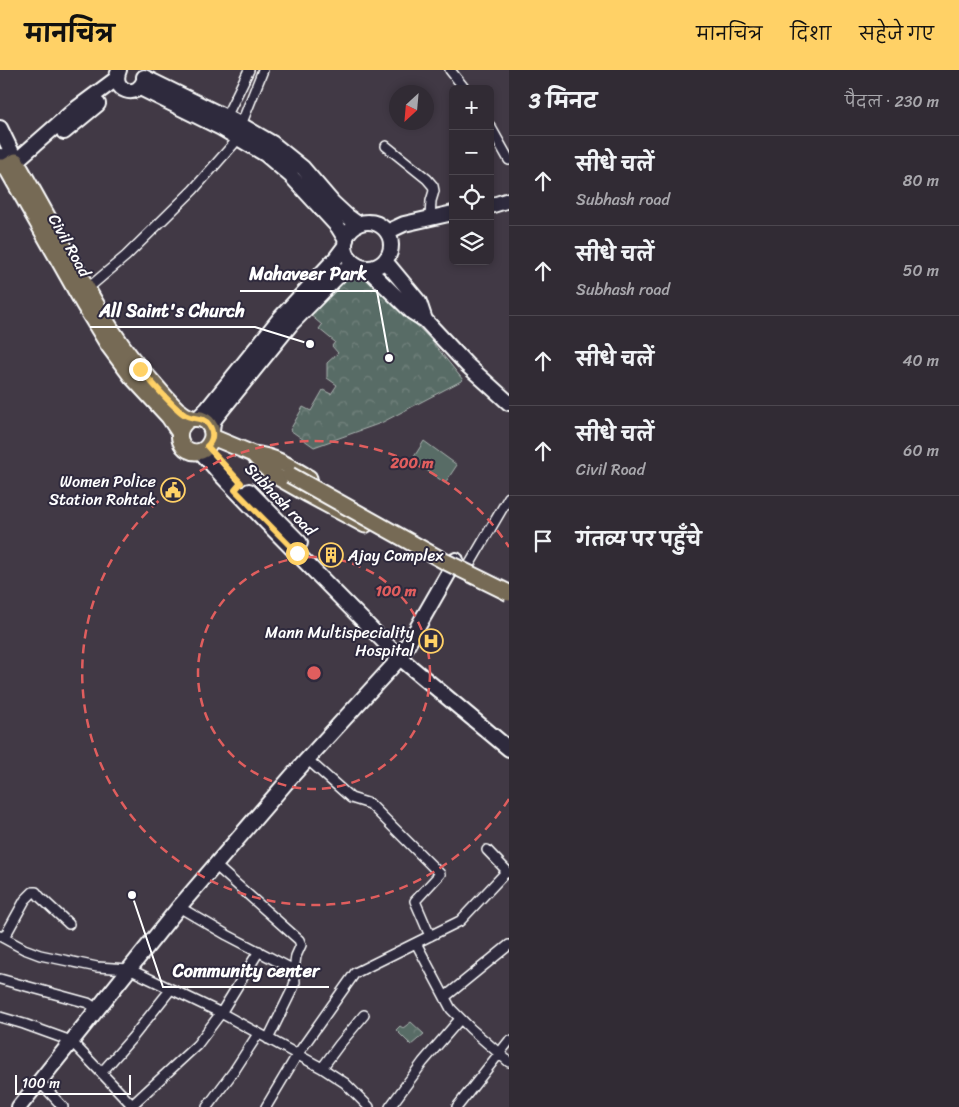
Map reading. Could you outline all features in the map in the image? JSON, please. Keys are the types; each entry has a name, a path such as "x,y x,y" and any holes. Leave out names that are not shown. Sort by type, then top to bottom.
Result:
{"main road":[{"name":"Civil Road","path":"8,169 87,289 117,340 140,369 177,408 185,415 195,418"},
{"name":"Civil Road","path":"8,169 108,346 132,377 169,416 179,432"},
{"path":"208,441 209,425 204,420 195,418 186,421 181,426 179,439 187,449 193,451 208,441 278,460 458,565 509,598"},
{"path":"253,454 444,561 509,593"},
{"path":"458,565 509,587"}],"street":[{"path":"226,117 249,70"},
{"path":"87,289 126,256 186,197 240,132 263,70"},
{"path":"450,70 462,85"},
{"path":"0,128 8,169 27,166 117,76 124,90 132,92 144,76"},
{"path":"144,76 226,117 240,132 291,176 338,227 345,243 346,253 350,259 361,266 412,312 425,320 509,404"},
{"path":"144,76 213,124 272,143 303,168 333,203 346,216 358,224"},
{"path":"492,130 509,160"},
{"path":"386,146 433,186 430,217"},
{"path":"494,205 509,200"},
{"path":"387,232 404,224 449,214"},
{"path":"195,418 208,408 281,316 345,243 352,228 358,224 369,222 379,225 387,232 391,247 385,261 377,267 361,266 344,270 291,324 216,417 208,441"},
{"path":"385,261 419,302 425,320"},
{"name":"Subhash road","path":"208,441 238,487 403,654 509,749"},
{"path":"19,1107 179,907 307,760 403,654 458,565 509,497"},
{"name":"Subhash road","path":"403,654 509,737"},
{"path":"307,760 351,798 370,804 440,874 415,901 430,936"},
{"path":"266,1107 297,1055 355,973 460,921 508,872 487,850"},
{"path":"215,865 299,940 301,945 296,956 293,988 268,1039"},
{"path":"69,924 36,892 33,892 25,900 2,937 40,955 97,967 129,969 222,1013 322,1068 344,1083 368,1107"},
{"path":"179,907 294,970"},
{"path":"416,943 451,1009 509,1062"},
{"path":"445,997 509,945"},
{"path":"0,1017 71,1041 102,1072 131,1106 197,1045 222,1013 259,951"},
{"path":"0,979 88,1003 97,1009"},
{"path":"102,1072 171,989"},
{"path":"322,1068 339,1044 364,1015"},
{"path":"390,1107 423,1062 460,1019"},
{"path":"207,1107 234,1071 258,1034"},
{"path":"457,1107 509,1041"},
{"path":"39,1081 63,1107"}],"green space":[{"path":"351,268 364,271 430,339 463,380 381,423 314,447 290,430 303,407 311,411 323,390 331,394 337,385 327,378 327,363 338,353 332,346 335,342 319,329 322,325 309,314"},
{"path":"424,441 457,465 445,483 412,460"},
{"path":"411,1022 424,1034 411,1045 396,1030 400,1026 403,1028"}],"place":[{"name":"All Saint's Church","path":"310,344"},
{"name":"Mahaveer Park","path":"389,358"},
{"name":"Women Police Station Rohtak","path":"173,490"},
{"name":"Ajay Complex","path":"331,555"},
{"name":"Mann Multispeciality Hospital","path":"431,641"},
{"name":"Community center","path":"132,895"}],"route":[{"path":"140,369 185,415 204,420 209,425 212,437 210,444 207,446 241,483 235,490 297,553"}]}
